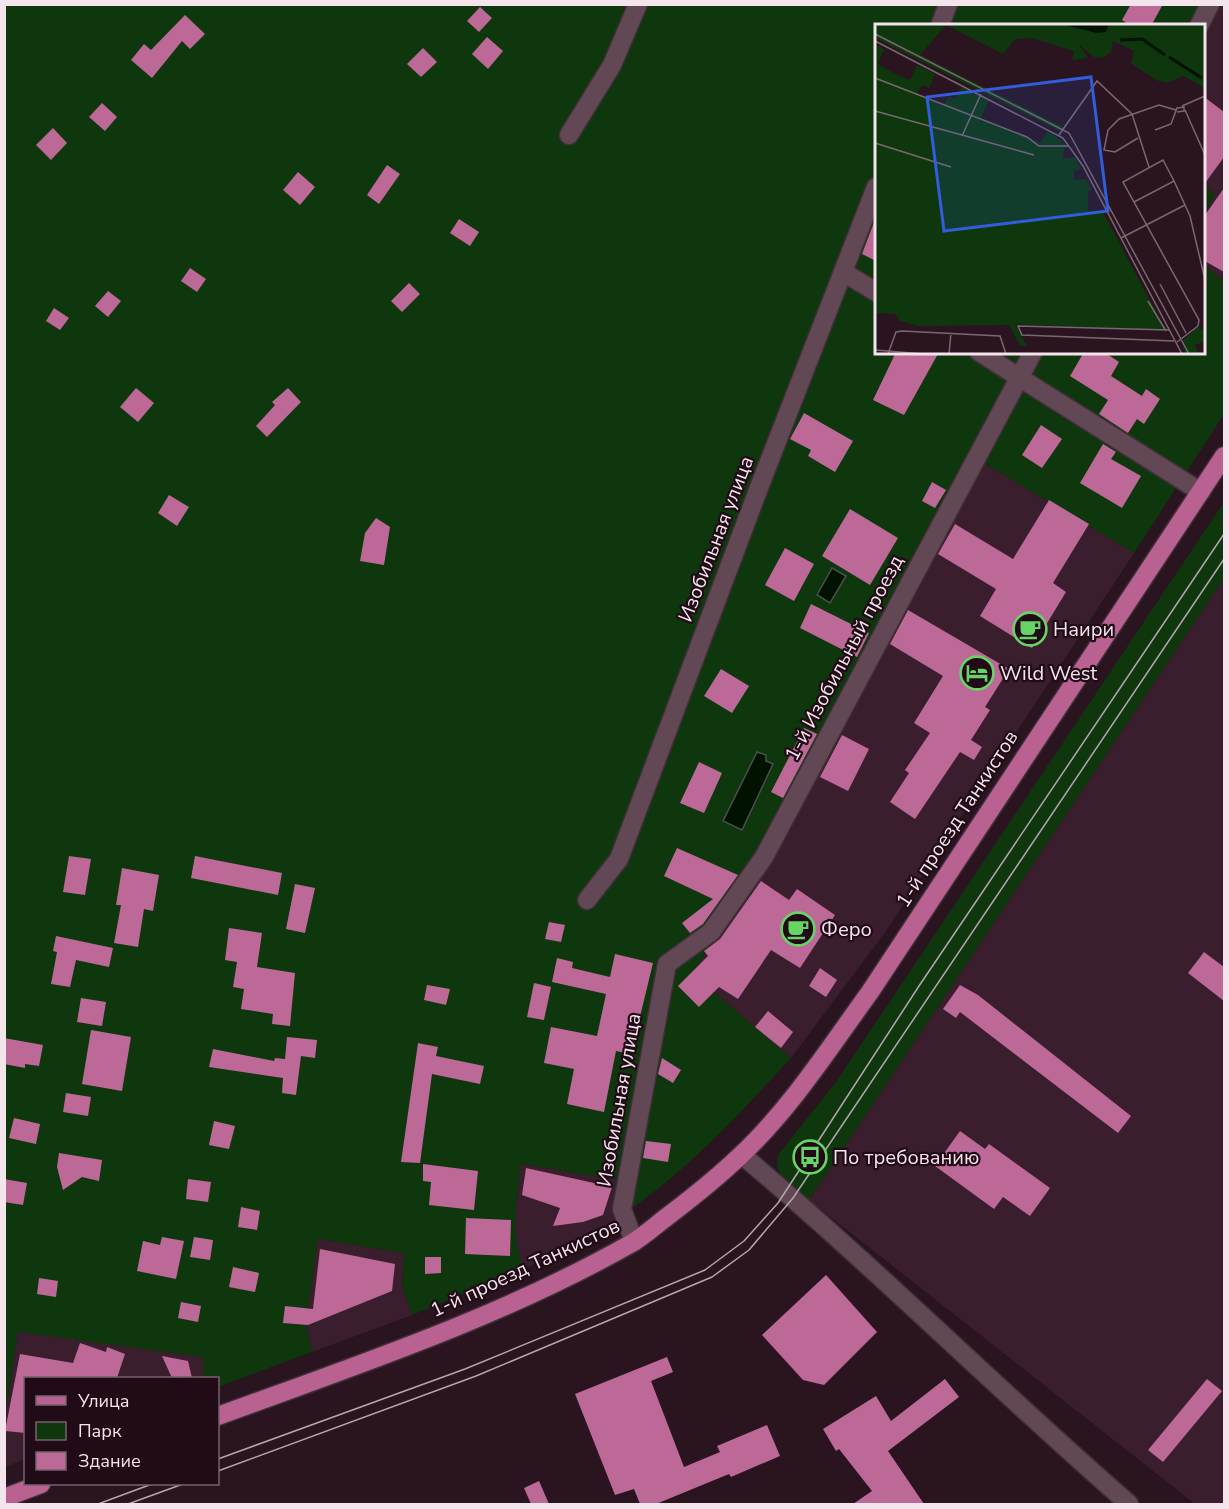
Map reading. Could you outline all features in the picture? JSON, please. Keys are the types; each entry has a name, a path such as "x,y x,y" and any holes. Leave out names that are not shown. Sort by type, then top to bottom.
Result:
{"main road":[{"name":"1-й проезд Танкистов","path":"219,1416 432,1336 544,1288 634,1242 742,1155 794,1095 870,992 1224,456"},
{"path":"4,1498 39,1485"}],"street":[{"path":"569,135 612,65 638,4"},
{"path":"941,24 948,4"},
{"path":"1199,24 1210,4"},
{"name":"Изобильная улица","path":"587,900 619,859 875,190"},
{"path":"843,272 875,290"},
{"path":"982,354 1201,492"},
{"name":"1-й Изобильный проезд","path":"667,964 711,932 764,857 1032,354"},
{"name":"Изобильная улица","path":"634,1242 622,1209 667,964"},
{"path":"742,1155 812,1214 1021,1410 1129,1504"}],"shaded area":[{"path":"1217,5 1224,5 1224,281 1205,266 1205,213 1215,194 1205,186 1205,27"},
{"path":"984,463 1134,553 886,931 791,1058 692,973 770,859 879,648"},
{"path":"832,568 846,576 830,603 817,595"},
{"path":"1224,578 1224,1504 1195,1504 809,1200"},
{"path":"757,752 766,755 766,761 773,764 742,830 723,821"},
{"path":"521,1164 619,1180 616,1219 580,1242 524,1269 516,1250 515,1217"},
{"path":"318,1239 404,1253 402,1286 412,1315 312,1352 306,1324"},
{"path":"18,1331 204,1357 203,1377 24,1377 24,1459 5,1467 5,1416"}],"green space":[{"path":"5,5 1217,5 1205,24 875,24 875,354 1205,354 1205,266 1224,281 1224,414 1134,553 984,463 879,648 770,859 692,973 791,1058 709,1144 664,1184 616,1219 619,1180 521,1164 516,1204 516,1230 524,1269 412,1315 402,1286 404,1253 318,1239 306,1324 312,1352 219,1387 219,1377 203,1377 203,1357 18,1332 5,1416"},
{"path":"1205,186 1215,194 1205,213"},
{"path":"1224,502 1224,578 809,1200 781,1175 778,1169 778,1155 836,1082"}],"building":[{"path":"1131,4 1163,4 1152,24 1128,24 1122,20"},
{"path":"480,7 492,18 479,32 467,21"},
{"path":"185,15 205,34 190,49 182,41 152,78 131,60 144,44 151,50"},
{"path":"487,37 503,51 488,69 472,54"},
{"path":"423,48 437,62 421,77 407,64"},
{"path":"1205,98 1224,112 1224,157 1205,183"},
{"path":"102,103 117,117 105,131 89,117"},
{"path":"53,128 67,143 51,160 36,145"},
{"path":"387,165 400,174 379,204 367,195"},
{"path":"298,172 315,187 300,205 283,190"},
{"path":"1224,188 1224,272 1205,261 1205,215"},
{"path":"459,219 479,232 470,246 450,233"},
{"path":"875,220 875,260 862,254"},
{"path":"190,268 206,279 197,292 181,281"},
{"path":"409,283 420,294 402,312 391,301"},
{"path":"108,291 121,301 108,317 95,306"},
{"path":"54,308 69,318 60,330 46,321"},
{"path":"895,354 938,354 904,415 873,400"},
{"path":"1083,354 1107,354 1119,362 1111,376 1142,396 1146,389 1160,399 1144,424 1137,419 1128,433 1099,414 1108,400 1070,376"},
{"path":"136,388 154,403 138,422 120,407"},
{"path":"288,388 301,402 267,437 256,426 275,405 272,402"},
{"path":"804,413 853,441 835,472 808,456 811,450 790,439"},
{"path":"1041,425 1062,439 1042,468 1022,455"},
{"path":"1103,444 1116,452 1111,459 1141,476 1122,508 1080,483"},
{"path":"932,482 946,490 935,508 922,501"},
{"path":"169,495 189,507 177,526 158,513"},
{"path":"1049,500 1089,524 1053,583 1066,592 1032,648 980,616 996,589 938,554 955,524 1013,559"},
{"path":"850,509 898,538 870,585 822,556"},
{"path":"376,518 390,527 384,565 360,561 365,533"},
{"path":"785,548 814,564 794,601 765,585"},
{"path":"811,604 869,633 857,657 800,628"},
{"path":"908,610 1009,669 985,707 990,710 971,740 982,747 974,760 960,752 915,819 890,802 909,773 905,770 930,733 914,723 943,676 890,644"},
{"path":"721,669 749,686 732,713 704,696"},
{"path":"804,728 817,734 783,798 771,792"},
{"path":"842,735 869,749 848,791 820,777"},
{"path":"699,762 722,773 704,813 680,803"},
{"path":"677,848 738,875 703,924 690,933 682,923 713,899 664,876"},
{"path":"69,856 91,859 85,895 63,892"},
{"path":"195,856 282,873 278,895 191,878"},
{"path":"122,868 159,875 153,911 144,909 138,947 114,943 121,905 116,905"},
{"path":"761,881 789,900 797,889 835,915 800,968 771,950 738,999 719,987 699,1007 678,986 708,956 704,951 720,939"},
{"path":"295,884 315,888 305,933 286,929"},
{"path":"549,922 565,925 561,942 545,939"},
{"path":"229,928 262,933 257,967 295,973 290,1026 272,1024 273,1014 241,1009 244,989 233,987 237,962 225,960"},
{"path":"56,936 113,948 109,967 76,960 70,987 51,984 57,952 53,951"},
{"path":"1204,952 1224,967 1224,1001 1188,973"},
{"path":"615,954 653,963 631,1054 616,1051 604,1112 567,1104 574,1069 544,1063 551,1027 597,1036 606,994 552,982 557,958 573,962 572,968 610,977"},
{"path":"820,968 837,980 826,997 809,986"},
{"path":"534,983 551,987 544,1020 527,1017"},
{"path":"427,985 450,989 446,1005 424,1000"},
{"path":"960,985 978,995 1131,1116 1118,1133 960,1012 956,1018 943,1009"},
{"path":"81,998 106,1002 102,1026 77,1022"},
{"path":"768,1011 793,1032 781,1048 755,1027"},
{"path":"91,1030 131,1037 122,1091 82,1084"},
{"path":"287,1037 317,1040 315,1058 301,1056 296,1095 282,1093 283,1078 209,1067 213,1049 274,1061 275,1058 285,1059"},
{"path":"4,1038 43,1045 39,1066 25,1064 25,1068 4,1064"},
{"path":"418,1043 438,1047 436,1056 484,1066 480,1084 432,1074 420,1163 401,1162"},
{"path":"662,1058 681,1070 673,1083 658,1074"},
{"path":"66,1093 91,1097 88,1116 63,1112"},
{"path":"14,1118 40,1124 36,1144 9,1138"},
{"path":"214,1121 235,1126 229,1149 209,1145"},
{"path":"960,1131 985,1149 989,1144 1050,1188 1030,1216 1003,1197 994,1209 935,1166"},
{"path":"646,1141 671,1144 668,1162 643,1158"},
{"path":"59,1153 102,1160 99,1181 82,1177 63,1190 57,1167"},
{"path":"423,1164 478,1171 474,1210 429,1205 431,1182 423,1181"},
{"path":"526,1168 612,1187 603,1215 583,1222 553,1226 560,1208 522,1195"},
{"path":"4,1179 27,1183 23,1205 4,1202"},
{"path":"188,1179 211,1182 208,1202 186,1199"},
{"path":"241,1207 260,1211 257,1230 238,1227"},
{"path":"466,1218 511,1220 510,1256 465,1254"},
{"path":"162,1237 184,1241 176,1279 137,1271 143,1241 160,1245"},
{"path":"194,1237 213,1240 210,1260 190,1257"},
{"path":"320,1249 395,1264 392,1291 308,1325 283,1323 285,1306 313,1309"},
{"path":"425,1257 441,1257 441,1273 425,1274"},
{"path":"233,1267 259,1273 255,1292 229,1287"},
{"path":"826,1275 877,1332 824,1385 803,1380 762,1335"},
{"path":"39,1278 58,1281 56,1297 37,1294"},
{"path":"181,1302 201,1306 198,1322 178,1318"},
{"path":"80,1343 106,1352 107,1347 125,1354 117,1377 24,1377 24,1433 5,1431 20,1354 73,1363"},
{"path":"162,1356 188,1361 192,1377 172,1377"},
{"path":"667,1357 673,1372 651,1381 684,1467 720,1452 717,1446 767,1425 780,1456 731,1477 729,1474 656,1504 640,1504 634,1489 615,1495 575,1394"},
{"path":"945,1379 959,1397 888,1451 924,1504 853,1504 872,1491 839,1449 836,1451 823,1429 876,1396 891,1421"},
{"path":"1207,1379 1222,1391 1163,1462 1148,1450"},
{"path":"539,1481 549,1504 531,1504 524,1488"}],"tram line":[{"path":"219,1459 465,1369 705,1270 744,1241 778,1203 919,986 1224,534"},
{"path":"219,1471 476,1376 712,1277 749,1250 793,1198 1224,559"},
{"path":"98,1504 149,1485"},
{"path":"128,1504 180,1485"}],"place":[{"name":"Наири","path":"1030,629"},
{"name":"Wild West","path":"977,673"},
{"name":"Феро","path":"798,929"},
{"name":"По требованию","path":"810,1157"}]}
